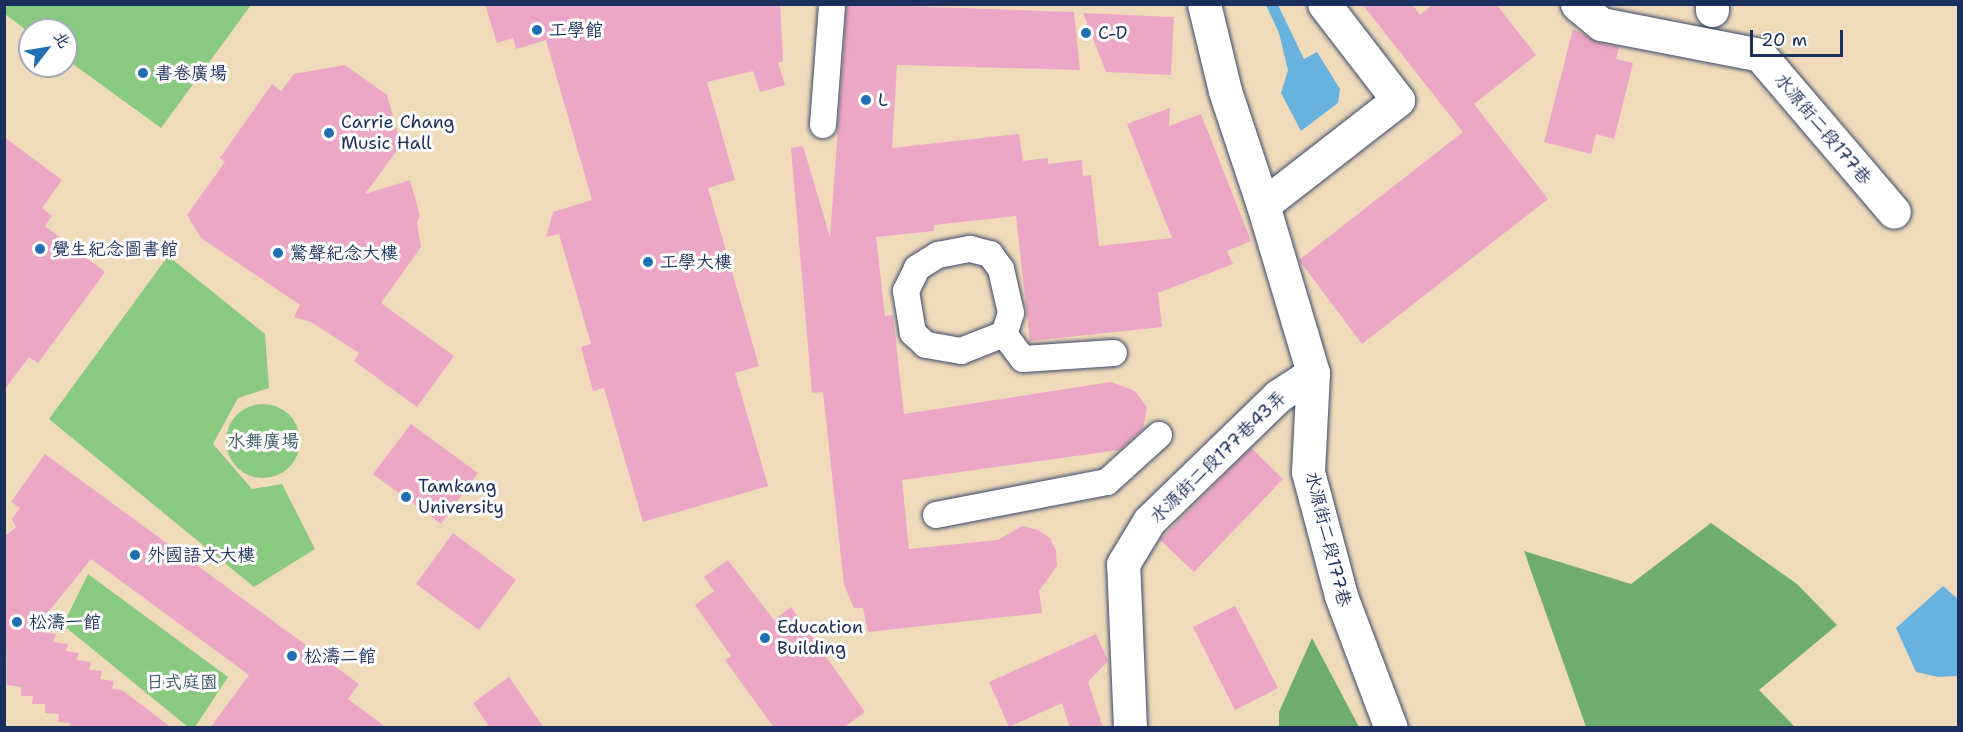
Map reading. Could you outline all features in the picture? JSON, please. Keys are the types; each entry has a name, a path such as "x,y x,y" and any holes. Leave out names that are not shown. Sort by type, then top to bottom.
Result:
{"street":[{"path":"823,125 832,4"},
{"name":"水源街二段177巷","path":"1204,4 1225,91 1263,205 1313,374 1308,472 1341,596 1391,728"},
{"path":"1263,205 1398,100 1324,4"},
{"name":"水源街二段177巷","path":"1577,4 1601,24 1760,55 1894,212"},
{"path":"970,249 990,254 1001,269 1011,313 1004,334 961,351 926,345 913,333 906,291 916,268 938,255 970,249"},
{"path":"1004,334 1023,359 1114,353"},
{"name":"水源街二段177巷43弄","path":"1130,728 1123,564 1149,521 1278,396 1313,374"},
{"path":"936,515 1107,482 1159,435"}],"green space":[{"name":"書卷廣場","path":"5,4 251,4 161,128 78,68 78,18 18,18 18,24 5,14"},
{"path":"168,256 265,334 269,388 238,398 213,444 252,489 282,484 315,549 254,587 49,419"},
{"name":"水舞廣場","path":"256,404 270,404 284,410 294,420 300,434 300,448 294,462 284,472 270,478 256,478 242,472 232,462 226,448 226,434 232,420 242,410"},
{"path":"1711,523 1797,584 1837,625 1759,690 1795,727 1586,727 1524,551 1631,584"},
{"name":"日式庭園","path":"88,574 228,677 195,727 188,727 63,625"},
{"path":"1312,638 1359,727 1279,727 1279,712"}],"water":[{"path":"1266,5 1278,5 1304,59 1317,52 1340,89 1338,103 1301,131 1281,93 1288,70 1279,33"},
{"path":"1943,586 1958,599 1958,676 1938,677 1916,672 1896,628"}],"building":[{"name":"工學大樓","path":"485,4 780,4 783,61 778,63 785,85 760,92 753,71 707,82 735,180 708,188 759,366 735,373 768,486 643,522 604,388 593,391 581,347 591,344 559,234 546,237 553,212 592,200 546,40 516,49 513,38 497,43"},
{"path":"847,4 1074,12 1080,70 897,65 892,148 1019,134 1023,161 1048,158 1048,164 1082,160 1083,176 1091,175 1099,246 1172,238 1127,124 1170,108 1169,126 1201,114 1251,241 1227,251 1233,264 1158,293 1162,327 1030,341 1016,216 934,225 934,231 876,237 885,316 893,315 904,414 1111,382 1135,391 1147,407 1143,429 1119,450 902,480 909,549 998,540 1022,526 1038,530 1050,538 1056,551 1057,566 1039,591 1042,613 868,632 863,608 854,608 844,585 823,392 812,393 791,148 803,146 830,237"},
{"path":"1362,4 1412,4 1420,15 1433,4 1496,4 1536,55 1474,104 1548,199 1362,344 1299,260 1463,132"},
{"path":"1083,13 1174,17 1171,75 1106,72"},
{"path":"1573,29 1597,42 1619,47 1616,59 1633,63 1614,139 1596,134 1591,154 1544,142"},
{"path":"345,65 387,95 401,145 365,194 410,180 420,216 417,222 421,247 381,303 454,356 417,407 354,361 359,353 311,322 294,317 300,305 201,238 187,215 225,162 220,158 272,84 281,91 294,74"},
{"name":"覺生紀念圖書館","path":"4,137 62,180 42,208 52,216 45,226 105,272 38,363 29,357 4,390"},
{"path":"411,424 478,473 441,524 373,474"},
{"path":"1251,448 1283,479 1194,572 1160,540"},
{"path":"45,454 359,684 348,699 387,728 210,728 249,675 91,559 33,631 56,634 53,642 68,644 66,651 79,653 76,660 91,662 89,670 102,671 100,679 114,681 112,689 122,690 172,728 69,728 70,723 58,722 59,714 45,713 45,704 32,704 33,696 21,696 21,687 7,685 4,537 16,527 12,519 20,508 11,502"},
{"path":"453,533 516,580 479,630 416,584"},
{"name":"Education Building","path":"728,560 774,620 791,607 865,712 843,728 774,728 725,660 731,656 695,605 714,591 704,577"},
{"path":"1235,606 1278,688 1235,710 1193,627"},
{"path":"1096,634 1108,661 1088,682 1103,728 1070,728 1062,703 1009,727 989,682"},
{"path":"509,677 544,728 490,728 473,703"}],"place":[{"name":"工學館","path":"537,30"},
{"name":"C-D","path":"1086,33"},
{"name":"書卷廣場","path":"143,73"},
{"name":"L","path":"866,100"},
{"name":"Carrie Chang Music Hall","path":"329,133"},
{"name":"覺生紀念圖書館","path":"40,249"},
{"name":"驚聲紀念大樓","path":"278,253"},
{"name":"工學大樓","path":"648,262"},
{"name":"Tamkang University","path":"406,497"},
{"name":"外國語文大樓","path":"135,555"},
{"name":"松濤一館","path":"17,622"},
{"name":"Education Building","path":"765,638"},
{"name":"松濤二館","path":"292,656"}]}
